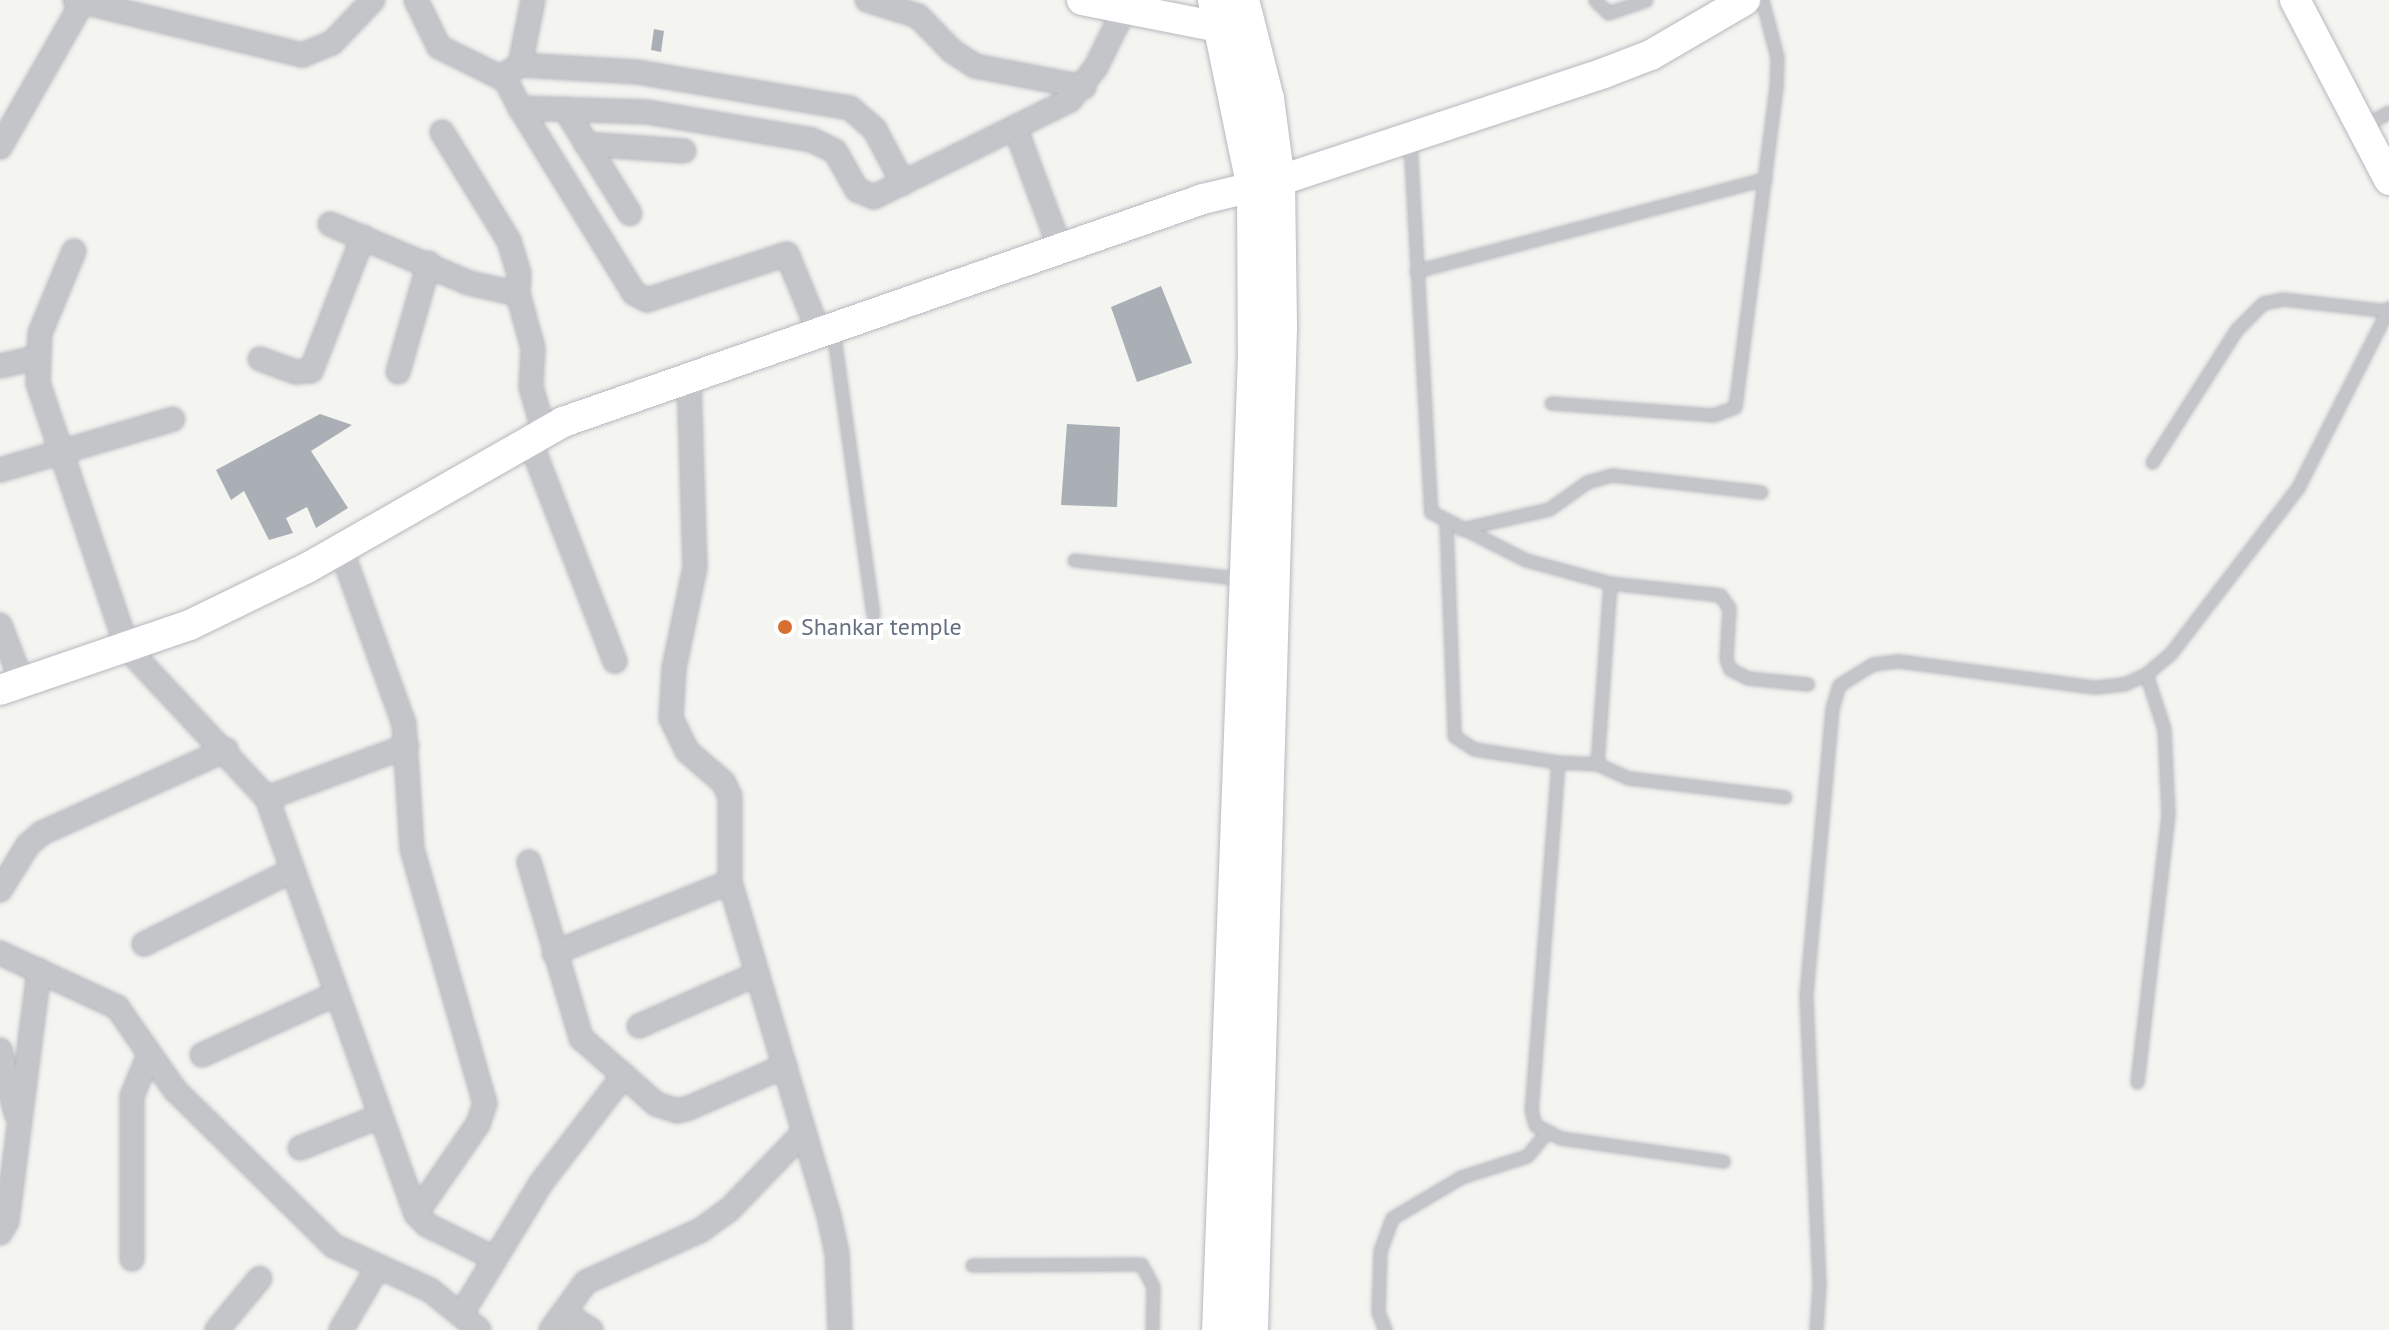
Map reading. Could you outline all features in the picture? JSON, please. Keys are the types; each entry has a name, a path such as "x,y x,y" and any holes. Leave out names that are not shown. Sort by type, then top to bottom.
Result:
{"main road":[{"path":"1232,15 1266,185 1277,568 1251,1330"},
{"path":"1219,1330 1266,185"}],"street":[{"path":"0,147 80,1 302,55 332,43 373,0"},
{"path":"416,0 439,47 513,72 637,72 850,108 875,130 903,183"},
{"path":"533,0 513,72 520,108 640,298 647,300 787,254 826,330"},
{"path":"867,0 918,16 952,51 975,66 1084,87"},
{"path":"1082,0 1123,12 1232,15"},
{"path":"0,625 11,686 127,648 190,625 341,549 537,436 689,378 1203,199 1266,185 1651,55 1745,0"},
{"path":"2295,0 2359,128 2389,180"},
{"path":"520,108 684,116 826,144 864,198 903,183 1070,100 1084,87 1123,12"},
{"path":"565,109 630,214"},
{"path":"1015,127 1060,248"},
{"path":"442,132 509,241 519,273 518,294 533,348 531,387 537,436 615,661"},
{"path":"586,144 684,151"},
{"path":"330,224 429,263 469,283 518,294"},
{"path":"260,359 295,372 311,371 363,237"},
{"path":"74,251 40,333 36,358 38,383 127,648 226,750 267,798 378,1117 416,1214 427,1225 494,1258"},
{"path":"398,372 429,263"},
{"path":"0,366 36,358"},
{"path":"689,378 695,567 670,690 671,718 687,751 723,782 730,796 730,882 837,1253 840,1330"},
{"path":"0,470 60,455 173,419"},
{"path":"341,549 395,694 407,746 412,849 485,1103 478,1124 416,1214"},
{"path":"267,798 407,746"},
{"path":"0,890 28,845 42,833 226,750"},
{"path":"529,862 581,1038 656,1104 677,1111 785,1066"},
{"path":"144,944 293,870"},
{"path":"554,953 730,882"},
{"path":"0,953 117,1007 175,1090 334,1246 377,1269 430,1290 462,1313 479,1330"},
{"path":"0,1233 7,1221 39,970"},
{"path":"639,1026 757,974"},
{"path":"202,1055 336,994"},
{"path":"0,1050 19,1126"},
{"path":"132,1259 132,1096 149,1055"},
{"path":"462,1313 541,1183 624,1075"},
{"path":"300,1148 378,1117"},
{"path":"591,1330 559,1322 586,1282 602,1271 701,1230 729,1210 804,1132"},
{"path":"341,1330 377,1269"},
{"path":"217,1330 260,1278"}],"lane":[{"path":"1595,0 1608,13 1646,0"},
{"path":"1551,403 1713,415 1735,407 1765,179 1777,57 1762,0"},
{"path":"2359,128 2389,112"},
{"path":"1410,134 1427,499 1431,512 1446,523 1526,560 1610,583 1720,595 1729,608 1726,659 1730,669 1748,678 1808,684"},
{"path":"1416,271 1765,179"},
{"path":"1816,1330 1819,1284 1806,994 1832,708 1839,685 1862,669 1899,661 2095,687 2124,684 2146,674 2170,654 2298,487 2388,310 2283,299 2263,303 2236,330 2152,462"},
{"path":"826,330 873,614"},
{"path":"1460,529 1549,509 1587,482 1612,475 1761,492"},
{"path":"1446,523 1454,736 1474,749 1558,762 1597,764 1629,778 1785,797"},
{"path":"1074,560 1248,580"},
{"path":"1597,764 1610,583"},
{"path":"2137,1082 2168,814 2164,729 2146,674"},
{"path":"1545,1134 1531,1109 1558,762"},
{"path":"1545,1134 1723,1161"},
{"path":"1385,1330 1378,1312 1380,1251 1392,1218 1461,1177 1527,1156 1545,1134"},
{"path":"972,1265 1141,1264 1153,1287 1152,1330"}],"building":[{"path":"654,29 664,31 661,52 651,50"},
{"path":"1161,286 1192,363 1137,382 1111,307"},
{"path":"320,414 352,425 311,451 348,508 316,528 307,507 286,518 293,533 269,540 244,491 231,500 216,470"},
{"path":"1067,424 1120,427 1117,507 1061,505"}],"place":[{"name":"Shankar temple","path":"785,627"}]}
